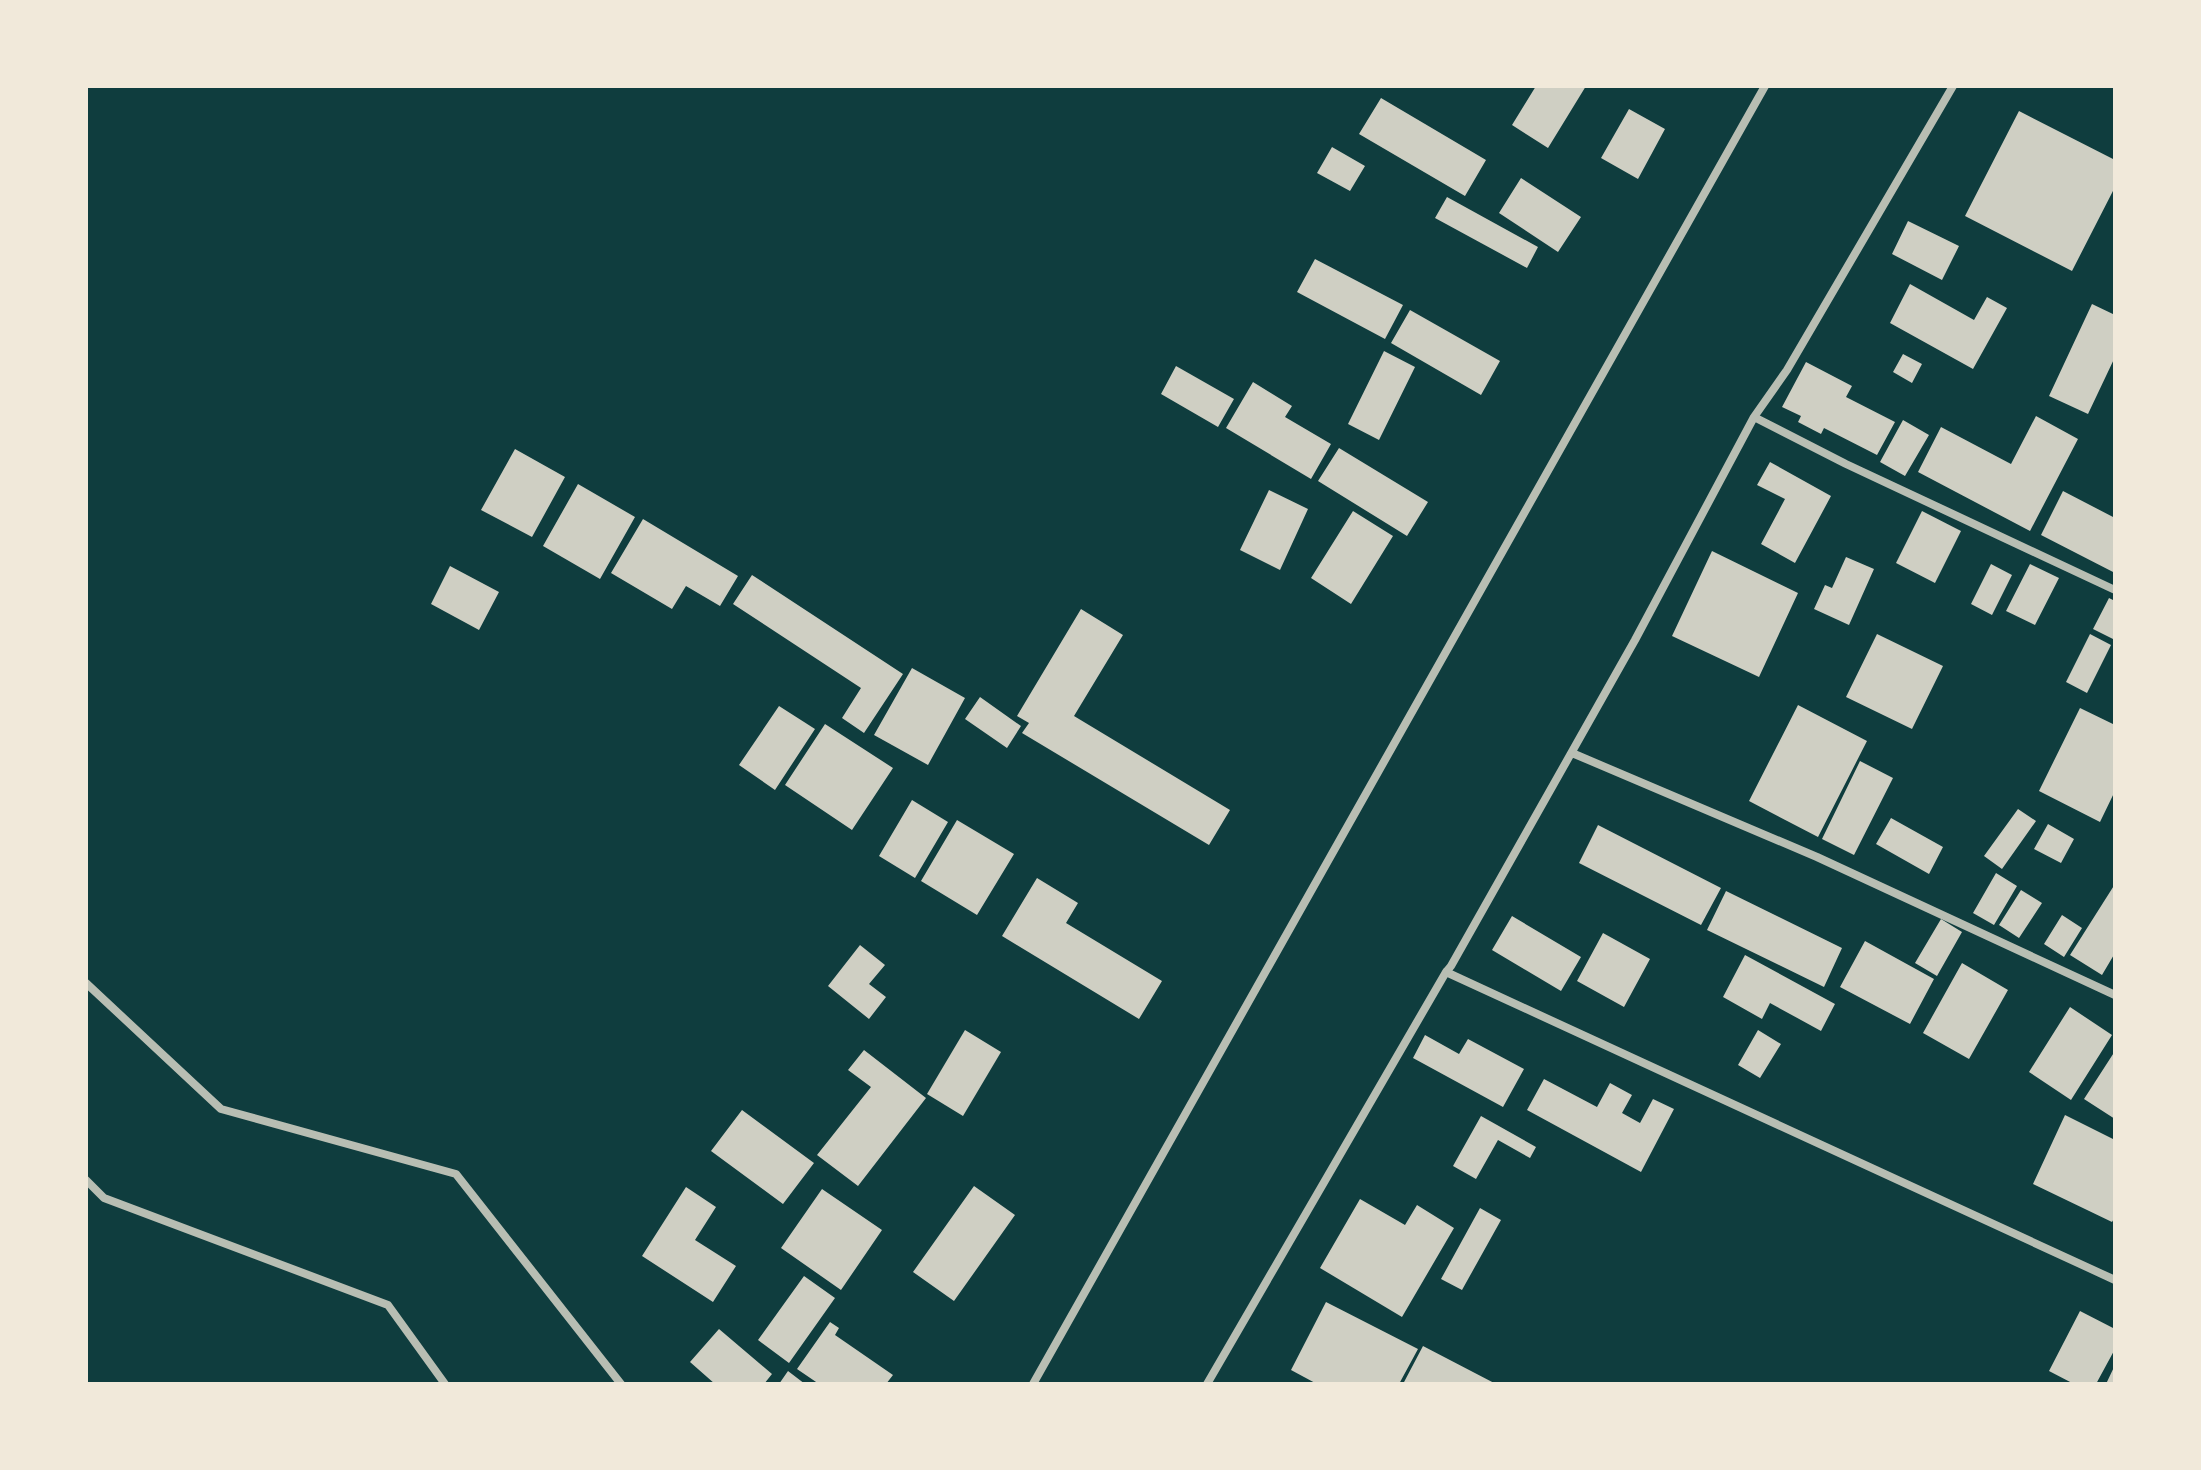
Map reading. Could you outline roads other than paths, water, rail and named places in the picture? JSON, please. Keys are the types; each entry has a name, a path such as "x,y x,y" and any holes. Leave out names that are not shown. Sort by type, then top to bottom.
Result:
{"street":[{"path":"1033,1384 1765,86"},
{"path":"1207,1384 1572,753 1754,417 1787,370 1953,86"},
{"path":"1754,417 1846,464 2115,590"},
{"path":"1572,753 1817,857 2115,995"},
{"path":"1446,972 2115,1280"},
{"path":"86,983 221,1109 456,1174 621,1384"},
{"path":"86,1180 104,1198 388,1305 445,1384"}]}
